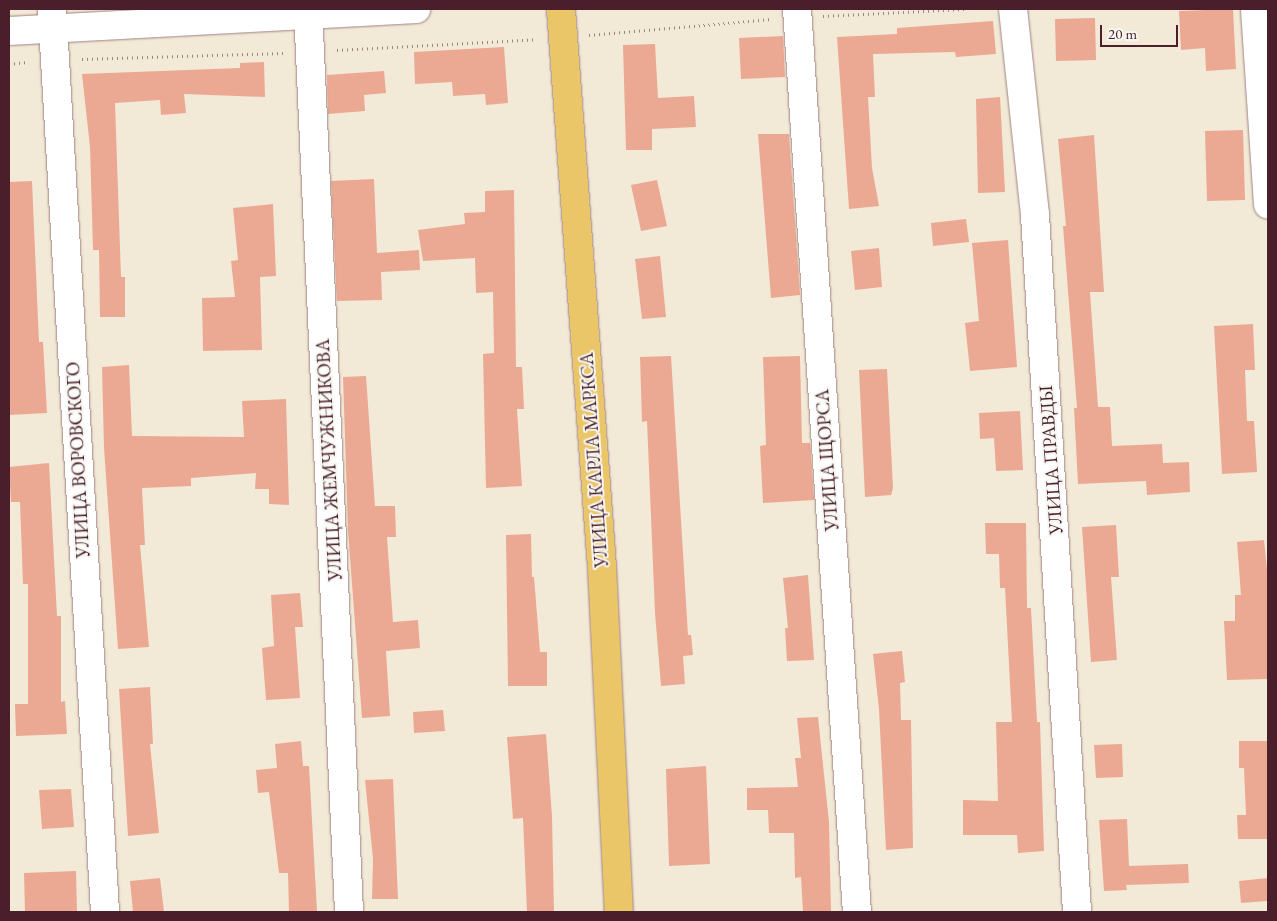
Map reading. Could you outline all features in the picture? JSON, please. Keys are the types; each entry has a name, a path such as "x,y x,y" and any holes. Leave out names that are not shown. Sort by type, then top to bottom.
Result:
{"main road":[{"name":"УЛИЦА КАРЛА МАРКСА","path":"561,9 601,557 619,912"}],"street":[{"path":"9,31 53,19 416,9"},
{"name":"УЛИЦА ПРАВДЫ","path":"1014,9 1036,225 1077,912"},
{"path":"1255,9 1268,205"},
{"name":"УЛИЦА ЖЕМЧУЖНИКОВА","path":"308,12 349,912"},
{"name":"УЛИЦА ЩОРСА","path":"798,13 857,912"},
{"name":"УЛИЦА ВОРОВСКОГО","path":"53,19 105,912"}],"path":[{"path":"9,64 54,60 311,52 562,38 798,13 965,9"}],"building":[{"path":"1233,9 1236,69 1206,71 1205,48 1181,50 1179,11"},
{"path":"1095,18 1096,60 1056,61 1055,19"},
{"path":"993,21 996,54 956,57 955,52 873,54 875,97 868,97 872,168 879,206 849,209 837,37 897,34 897,28"},
{"path":"783,36 785,77 741,79 739,38"},
{"path":"655,44 658,98 694,96 696,127 652,129 652,150 626,150 623,45"},
{"path":"504,47 508,103 486,105 485,94 453,96 452,82 415,84 414,52"},
{"path":"264,62 265,97 184,94 186,113 161,115 160,100 115,103 121,277 125,277 125,317 100,317 99,250 93,250 90,147 82,74 240,68 240,63"},
{"path":"384,71 386,93 364,95 365,111 328,114 327,75"},
{"path":"1000,97 1005,192 978,193 976,99"},
{"path":"1243,130 1245,200 1207,201 1205,131"},
{"path":"758,134 789,134 800,295 771,298"},
{"path":"1094,135 1104,292 1090,292 1098,407 1110,407 1112,446 1162,444 1163,463 1189,462 1190,492 1147,495 1146,481 1078,484 1074,408 1077,408 1063,226 1066,226 1058,139"},
{"path":"374,179 377,253 419,250 420,270 381,272 382,300 337,301 331,181"},
{"path":"657,180 667,226 641,231 631,185"},
{"path":"32,181 39,342 43,342 47,413 9,415 9,182"},
{"path":"514,190 516,367 522,367 524,409 517,409 522,486 486,488 483,354 494,353 493,292 476,293 475,258 423,261 418,230 465,224 464,213 485,212 485,191"},
{"path":"273,204 276,276 260,277 262,350 203,351 202,298 235,297 231,261 238,260 233,208"},
{"path":"966,219 969,242 933,246 931,223"},
{"path":"1008,240 1017,367 970,371 965,323 979,321 972,243"},
{"path":"879,248 882,287 855,290 851,251"},
{"path":"660,256 666,317 642,319 635,259"},
{"path":"1253,324 1255,370 1245,370 1247,421 1254,421 1257,472 1222,474 1214,326"},
{"path":"671,356 688,635 691,635 693,655 683,656 685,684 661,686 655,613 647,421 642,422 640,357"},
{"path":"800,356 802,443 810,443 814,500 763,503 760,446 766,445 763,357"},
{"path":"129,365 132,436 244,437 242,401 286,399 289,505 269,504 269,489 255,489 256,473 191,478 191,486 142,488 145,545 140,545 149,647 118,649 104,448 102,367"},
{"path":"887,369 893,488 891,495 865,497 859,370"},
{"path":"366,376 375,506 395,506 396,537 387,537 393,622 418,620 420,648 386,651 390,716 362,718 348,530 343,377"},
{"path":"1020,411 1023,470 996,471 994,438 980,439 979,413"},
{"path":"49,463 57,616 61,616 61,702 65,701 67,734 16,736 15,704 28,704 28,584 23,584 20,502 11,502 9,467"},
{"path":"985,523 1026,523 1027,608 1031,608 1037,722 1040,722 1044,851 1018,853 1017,835 963,835 963,800 998,801 996,722 1012,722 1005,588 1000,588 999,554 986,554"},
{"path":"1116,525 1119,577 1111,577 1117,660 1091,662 1082,527"},
{"path":"531,534 532,577 534,577 540,652 547,652 547,686 508,686 506,535"},
{"path":"1264,540 1268,579 1268,679 1227,680 1224,621 1235,621 1235,595 1241,595 1237,542"},
{"path":"808,575 814,660 787,661 785,628 788,628 783,578"},
{"path":"300,593 303,627 295,627 300,698 266,700 262,648 274,646 271,595"},
{"path":"902,651 905,682 900,683 901,720 911,720 913,848 886,850 879,709 873,654"},
{"path":"150,687 153,744 150,744 159,833 128,836 119,689"},
{"path":"443,710 445,731 414,733 413,712"},
{"path":"818,717 829,822 831,912 803,912 801,877 795,878 794,833 769,833 768,810 747,810 747,788 798,787 795,758 801,758 797,718"},
{"path":"546,734 552,816 554,912 527,912 523,818 513,819 507,737"},
{"path":"301,741 303,766 309,766 317,911 289,912 288,873 279,873 269,792 258,793 256,770 277,768 275,744"},
{"path":"1239,741 1268,741 1268,839 1238,839 1237,815 1246,815 1244,768 1239,768"},
{"path":"1122,744 1123,777 1096,778 1094,745"},
{"path":"706,766 710,864 669,866 666,769"},
{"path":"393,779 398,899 372,899 373,859 365,780"},
{"path":"71,789 74,827 42,829 39,790"},
{"path":"1127,819 1129,866 1188,864 1189,883 1126,885 1127,890 1104,891 1099,820"},
{"path":"76,871 77,912 25,912 24,873"},
{"path":"160,878 164,912 133,912 130,881"},
{"path":"1268,878 1268,901 1241,903 1239,881"}]}
